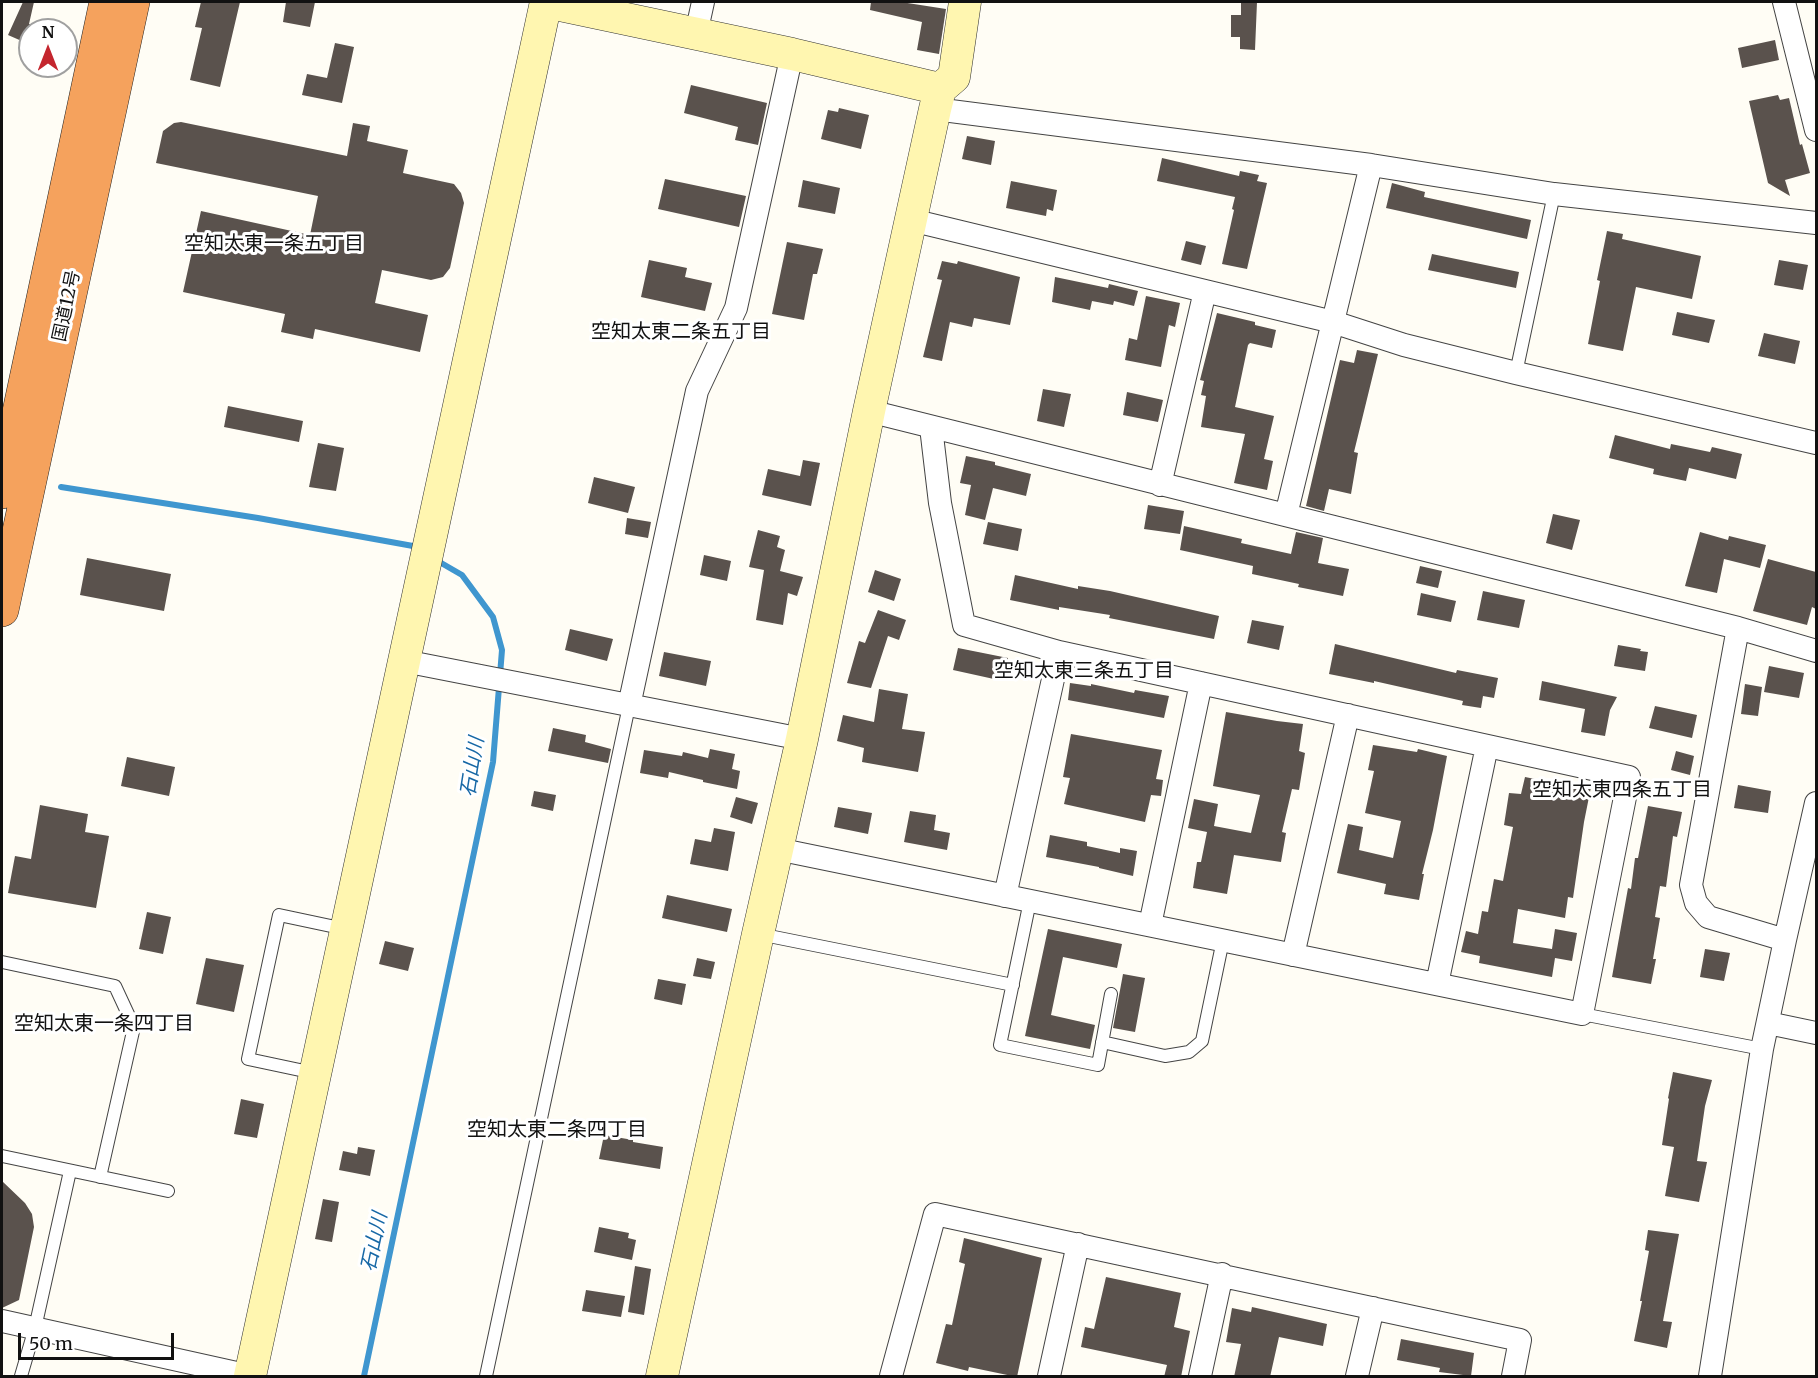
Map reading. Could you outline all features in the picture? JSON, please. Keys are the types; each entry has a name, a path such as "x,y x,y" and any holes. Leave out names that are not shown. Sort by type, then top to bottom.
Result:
{"highway":[{"name":"国道12号","path":"2,492 106,2"},
{"name":"国道12号","path":"2,610 133,2"}],"street":[{"path":"2,1321 250,1376 546,2 792,54 937,99 1554,194 1816,223"},
{"path":"696,33 703,2"},
{"path":"662,1377 802,739 869,411 937,99 954,77 965,2"},
{"path":"1784,2 1816,130"},
{"path":"629,706 697,391 736,308 792,54"},
{"path":"1286,515 1371,165"},
{"path":"911,220 1333,322 1404,345 1516,373 1816,443"},
{"path":"1160,484 1205,291"},
{"path":"869,411 1738,628 1816,651"},
{"path":"777,849 1582,1014 1629,777 1059,652 964,625 940,503 931,427"},
{"path":"1738,628 1691,885 1696,903 1708,917 1785,940"},
{"path":"1005,896 1059,652"},
{"path":"404,661 802,739"},
{"path":"1150,926 1201,683"},
{"path":"1293,955 1348,715"},
{"path":"1437,984 1487,746"},
{"path":"1710,1377 1762,1049 1816,803"},
{"path":"1768,1023 1816,1034"},
{"path":"891,1377 935,1214 1520,1340 1513,1377"},
{"path":"1049,1377 1078,1244"},
{"path":"1200,1377 1222,1274"},
{"path":"1358,1377 1373,1308"}],"lane":[{"path":"1516,373 1554,194"},
{"path":"486,1377 629,706"},
{"path":"1030,901 1000,1046 1098,1065 1111,994"},
{"path":"315,1073 248,1059 274,937 279,915 346,929"},
{"path":"758,934 1013,985"},
{"path":"1102,1042 1165,1056 1190,1052 1202,1041 1223,940"},
{"path":"2,962 115,986 120,996 134,1027 100,1177"},
{"path":"1582,1014 1762,1049"},
{"path":"2,1156 168,1191"},
{"path":"21,1377 35,1328 70,1171"}],"building":[{"path":"23,2 34,2 30,18 18,18 18,39 8,35"},
{"path":"201,2 240,2 220,87 190,80 202,28 195,27"},
{"path":"286,2 315,2 310,27 283,22"},
{"path":"871,2 901,2 946,9 939,54 917,50 922,22 870,10"},
{"path":"1241,2 1257,2 1255,50 1240,49 1240,37 1231,37 1231,15 1241,15"},
{"path":"1775,40 1779,60 1742,68 1738,48"},
{"path":"335,43 354,47 342,103 302,95 307,74 327,78"},
{"path":"691,85 767,103 758,145 735,140 738,127 684,113"},
{"path":"1778,95 1780,100 1789,98 1800,145 1802,144 1810,173 1785,180 1790,196 1768,183 1749,101"},
{"path":"839,108 869,115 861,149 821,139 828,110 838,112"},
{"path":"181,122 347,156 353,123 370,126 367,141 408,150 403,173 454,184 461,193 464,203 450,268 443,277 431,280 382,270 375,303 428,315 420,352 315,329 313,339 281,332 285,314 183,292 201,211 310,235 318,196 156,163 163,131 174,123"},
{"path":"967,136 995,141 991,165 962,159"},
{"path":"1162,158 1239,176 1240,171 1259,175 1257,181 1267,183 1247,269 1222,264 1235,197 1157,181"},
{"path":"665,179 746,196 739,227 658,209"},
{"path":"803,180 840,188 835,214 798,207"},
{"path":"1011,181 1057,190 1053,211 1047,209 1046,216 1006,208"},
{"path":"1392,183 1425,192 1424,197 1531,220 1527,239 1386,208"},
{"path":"1607,231 1623,234 1622,239 1701,256 1692,299 1636,287 1623,351 1588,344"},
{"path":"1186,241 1206,246 1201,265 1181,260"},
{"path":"787,242 823,249 817,274 813,274 804,320 772,314"},
{"path":"1432,254 1519,272 1516,288 1428,270"},
{"path":"649,260 687,268 685,277 712,283 705,311 641,297"},
{"path":"1779,260 1808,265 1803,290 1774,285"},
{"path":"942,261 957,264 958,261 1020,277 1010,325 974,318 972,327 950,322 942,361 923,357 942,280 937,279"},
{"path":"1055,277 1108,288 1109,284 1138,291 1134,306 1114,301 1113,305 1092,301 1090,310 1052,302"},
{"path":"1146,296 1180,303 1175,327 1169,325 1161,367 1125,360 1129,338 1137,340"},
{"path":"1677,312 1715,320 1709,343 1672,335"},
{"path":"1217,313 1255,322 1255,325 1276,330 1272,348 1250,343 1248,345 1235,407 1274,416 1264,459 1273,461 1267,490 1234,483 1245,434 1201,427 1206,396 1201,395 1204,381 1200,380"},
{"path":"1764,333 1800,341 1795,364 1758,356"},
{"path":"1357,350 1378,354 1354,452 1358,453 1351,494 1329,489 1324,511 1306,506 1340,360 1354,363"},
{"path":"1043,389 1071,394 1064,427 1037,421"},
{"path":"1127,392 1163,400 1158,422 1123,415"},
{"path":"228,406 303,421 299,442 224,427"},
{"path":"1615,435 1670,449 1671,444 1710,452 1712,447 1742,454 1736,479 1689,468 1686,481 1653,474 1654,469 1609,458"},
{"path":"318,443 344,448 336,491 309,487"},
{"path":"966,456 995,462 995,465 1031,474 1026,496 993,488 985,520 965,515 971,485 960,483"},
{"path":"803,460 820,463 811,506 762,495 768,469 800,476"},
{"path":"594,477 635,487 628,513 588,503"},
{"path":"1148,505 1184,511 1180,534 1144,529"},
{"path":"1553,514 1580,520 1572,550 1546,543"},
{"path":"627,518 651,522 648,538 625,534"},
{"path":"988,522 1022,529 1018,551 983,544"},
{"path":"1184,526 1242,539 1241,543 1291,554 1296,532 1323,538 1318,563 1349,569 1343,596 1298,587 1299,584 1252,574 1253,566 1180,550"},
{"path":"758,530 780,536 777,547 785,550 780,571 803,577 797,596 788,593 783,625 756,620 764,570 749,567"},
{"path":"1700,532 1728,540 1729,536 1766,545 1760,568 1724,559 1717,593 1685,586"},
{"path":"704,555 731,561 727,581 700,575"},
{"path":"87,558 171,574 164,611 80,595"},
{"path":"1768,559 1816,572 1816,609 1812,607 1807,625 1753,611"},
{"path":"1420,566 1442,571 1438,588 1416,583"},
{"path":"875,570 901,579 894,601 868,592"},
{"path":"1015,575 1078,589 1078,586 1110,591 1219,616 1214,639 1109,618 1110,615 1059,607 1059,610 1010,600"},
{"path":"1483,591 1525,600 1519,628 1477,620"},
{"path":"1421,593 1456,601 1451,622 1417,615"},
{"path":"878,610 906,620 899,640 888,636 871,688 847,683 859,641 865,643"},
{"path":"1252,620 1284,626 1279,650 1247,643"},
{"path":"570,629 613,639 607,661 565,650"},
{"path":"1335,644 1456,673 1457,670 1498,678 1494,698 1483,696 1481,708 1462,705 1463,701 1374,681 1374,683 1329,674"},
{"path":"1618,645 1648,652 1645,671 1614,666"},
{"path":"958,648 1008,658 1003,681 953,670"},
{"path":"664,652 711,661 706,686 659,676"},
{"path":"1769,666 1804,673 1799,698 1764,692"},
{"path":"1542,681 1617,697 1610,710 1605,736 1581,732 1585,709 1539,700"},
{"path":"1070,683 1169,696 1164,718 1068,700"},
{"path":"1745,684 1762,687 1758,716 1741,714"},
{"path":"879,689 908,694 902,729 925,732 918,772 862,762 864,748 837,741 843,715 874,722"},
{"path":"1655,706 1697,715 1692,738 1649,728"},
{"path":"1226,712 1303,724 1299,751 1305,753 1299,790 1292,789 1282,832 1286,833 1281,862 1234,855 1227,894 1193,888 1197,862 1201,862 1207,832 1188,828 1194,799 1218,804 1214,826 1251,833 1260,795 1213,786"},
{"path":"553,728 586,735 585,742 611,749 608,763 548,751"},
{"path":"1071,734 1162,750 1156,779 1163,780 1161,796 1151,795 1145,822 1064,804 1070,778 1063,777"},
{"path":"1373,745 1417,752 1418,749 1447,756 1422,874 1424,874 1419,900 1384,894 1386,884 1337,873 1348,824 1363,827 1359,850 1393,858 1401,821 1365,813 1374,771 1368,770"},
{"path":"710,749 735,754 732,769 740,771 737,789 669,772 668,778 640,773 644,750 682,756 683,752 708,758"},
{"path":"1676,751 1694,756 1690,775 1671,770"},
{"path":"127,757 175,767 169,796 121,786"},
{"path":"1525,777 1591,787 1573,898 1568,897 1565,918 1518,909 1513,943 1552,949 1555,929 1577,933 1572,961 1555,958 1552,977 1479,963 1480,956 1461,952 1466,931 1478,934 1482,911 1488,912 1494,879 1503,881 1513,827 1504,825 1509,793 1521,794"},
{"path":"1738,785 1771,791 1768,813 1734,808"},
{"path":"534,791 556,795 553,811 531,806"},
{"path":"736,797 758,803 752,824 730,817"},
{"path":"40,805 88,814 85,832 109,836 96,908 8,893 15,856 31,859"},
{"path":"1648,806 1682,812 1677,837 1673,836 1666,887 1660,886 1655,917 1660,918 1651,984 1612,977 1628,888 1631,889 1635,858 1638,858"},
{"path":"838,807 872,813 868,834 834,827"},
{"path":"910,811 936,815 934,830 950,833 947,850 904,842"},
{"path":"714,828 735,832 728,871 690,864 695,839 711,842"},
{"path":"1050,835 1087,842 1087,846 1120,853 1120,848 1137,851 1133,876 1046,857"},
{"path":"667,895 732,909 727,932 662,918"},
{"path":"147,912 171,917 163,954 139,949"},
{"path":"1048,929 1122,944 1117,968 1063,957 1051,1015 1095,1025 1090,1049 1025,1036"},
{"path":"385,941 414,948 408,971 379,964"},
{"path":"1705,949 1730,953 1724,981 1700,977"},
{"path":"206,958 244,965 234,1012 196,1004"},
{"path":"697,958 715,962 711,979 693,976"},
{"path":"1123,974 1145,978 1135,1032 1113,1028"},
{"path":"658,979 686,984 682,1005 654,999"},
{"path":"1673,1072 1712,1080 1705,1106 1697,1161 1707,1162 1699,1202 1665,1196 1674,1147 1662,1145"},
{"path":"241,1099 264,1104 257,1138 234,1134"},
{"path":"604,1135 663,1147 660,1169 599,1159"},
{"path":"358,1147 375,1150 370,1176 339,1170 343,1151 357,1154"},
{"path":"2,1181 25,1203 32,1214 34,1227 19,1300 2,1308"},
{"path":"323,1199 339,1202 332,1242 315,1239"},
{"path":"599,1227 629,1233 628,1238 636,1240 632,1260 594,1252"},
{"path":"1648,1230 1679,1234 1663,1321 1672,1322 1667,1348 1634,1341 1649,1251 1645,1250"},
{"path":"964,1238 1042,1258 1017,1377 969,1367 968,1371 936,1363 946,1324 952,1325 965,1264 959,1262"},
{"path":"635,1266 651,1269 644,1315 628,1312"},
{"path":"1106,1277 1181,1293 1174,1327 1190,1331 1181,1377 1164,1377 1167,1365 1081,1347 1085,1327 1094,1329"},
{"path":"586,1290 625,1296 621,1317 582,1311"},
{"path":"1252,1307 1327,1324 1323,1346 1279,1337 1270,1377 1234,1377 1241,1344 1226,1342 1232,1308 1251,1312"},
{"path":"1401,1339 1474,1353 1471,1376 1439,1372 1440,1368 1397,1360"}],"waterway":[{"name":"石山川","path":"61,487 258,518 413,546 419,550"},
{"name":"石山川","path":"364,1376 493,762 502,650 493,617 462,575 436,560"}],"district":[{"name":"空知太東一条五丁目","path":"274,244"},
{"name":"空知太東二条五丁目","path":"681,332"},
{"name":"空知太東三条五丁目","path":"1084,671"},
{"name":"空知太東四条五丁目","path":"1622,790"},
{"name":"空知太東一条四丁目","path":"104,1024"},
{"name":"空知太東二条四丁目","path":"557,1130"}]}
